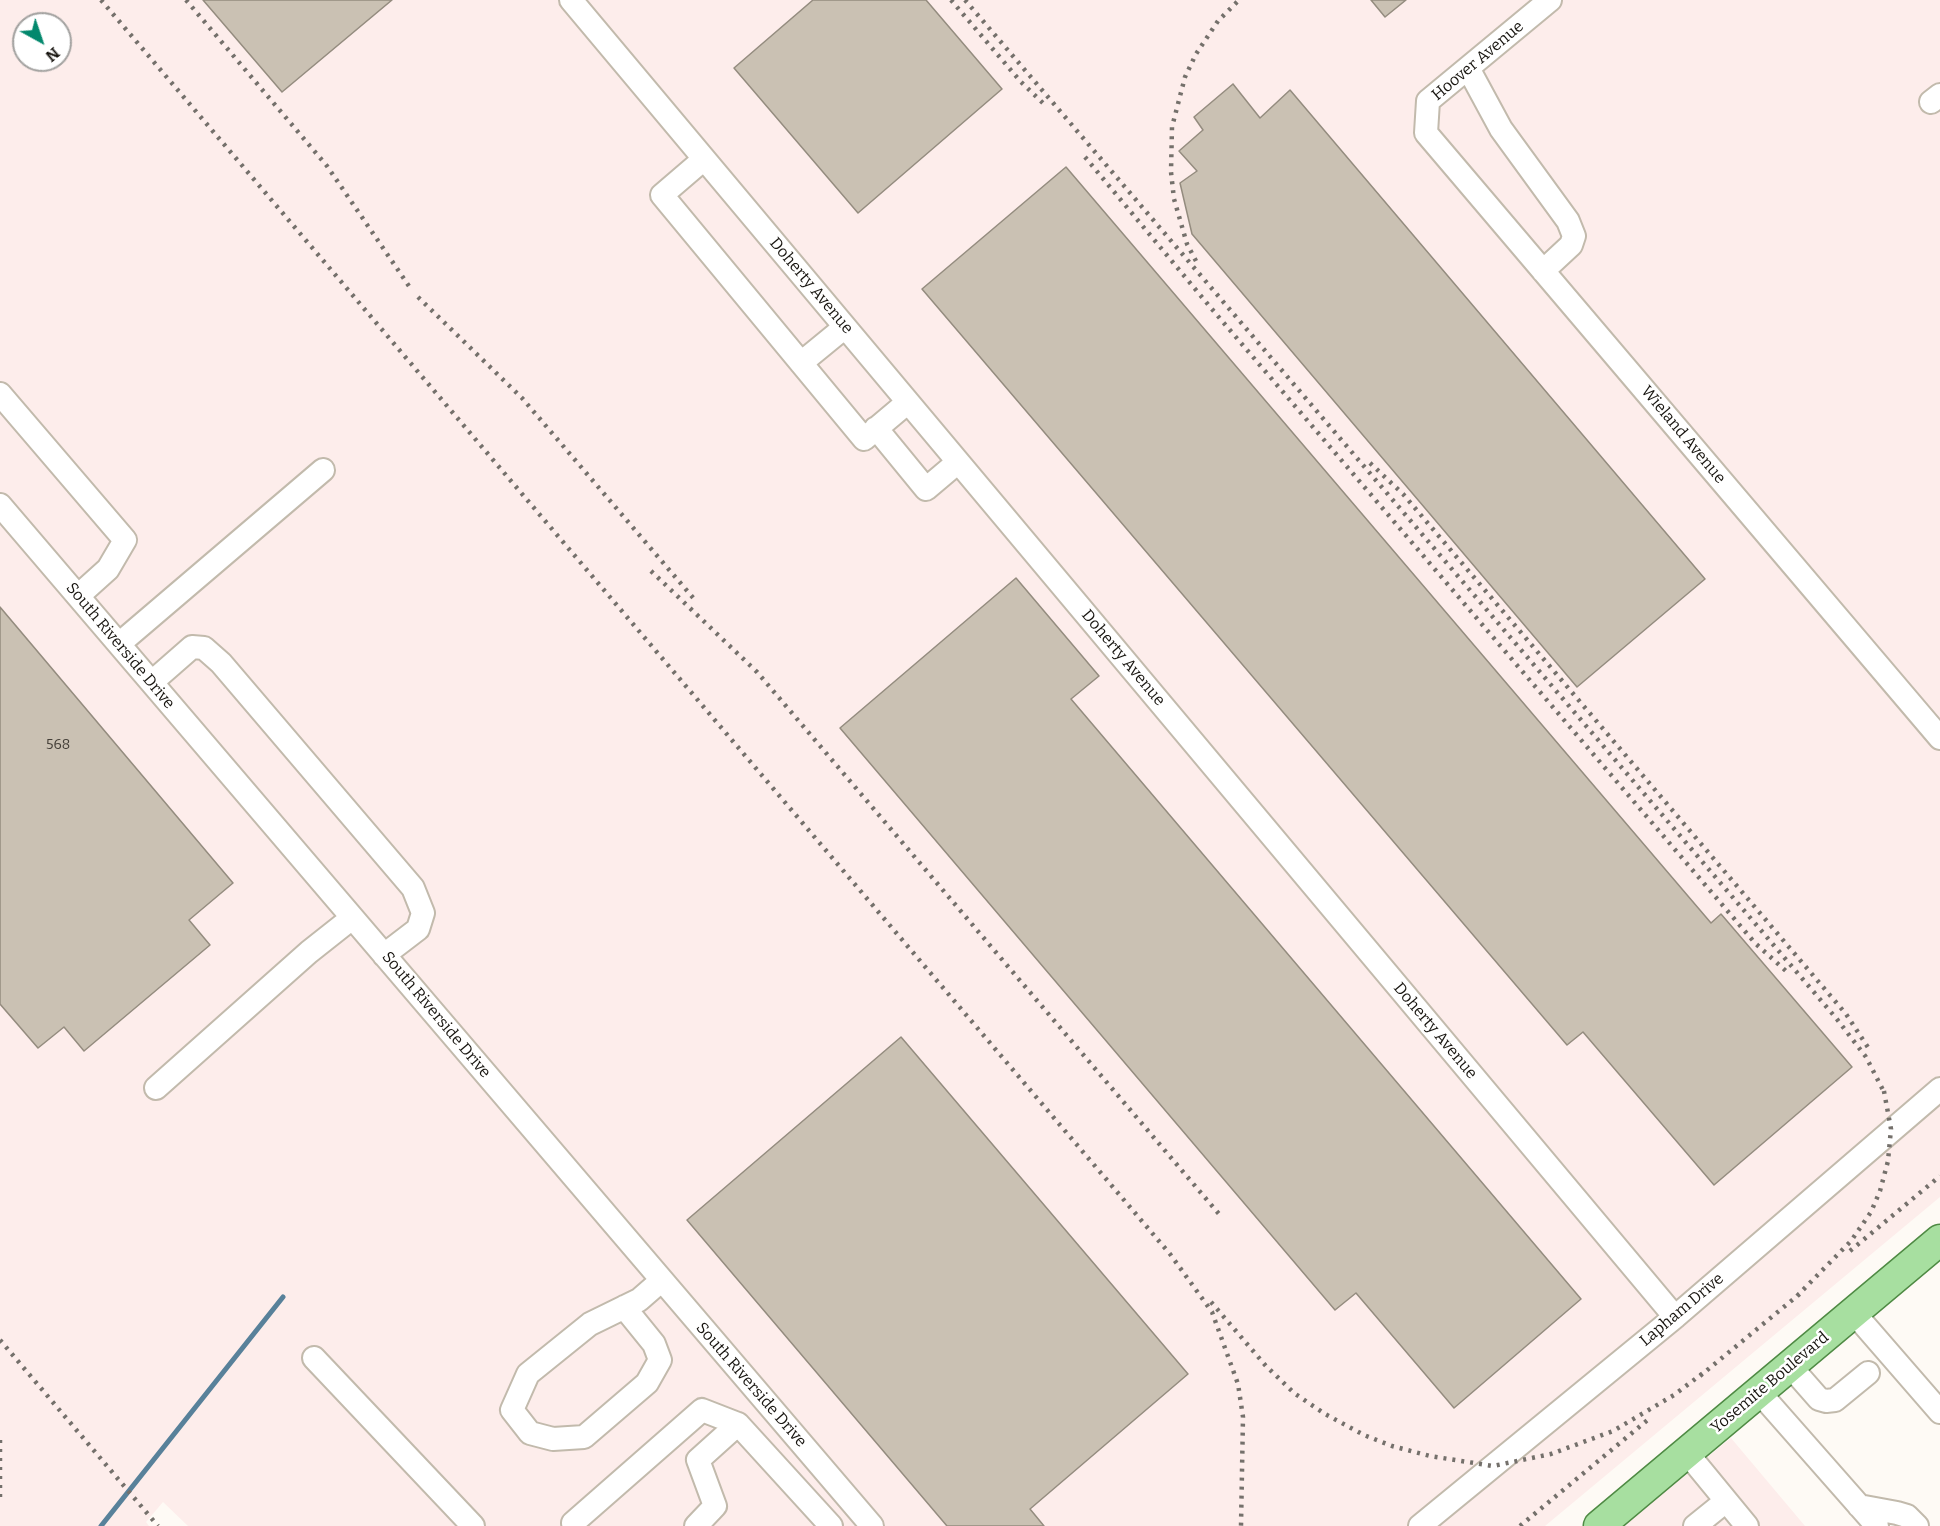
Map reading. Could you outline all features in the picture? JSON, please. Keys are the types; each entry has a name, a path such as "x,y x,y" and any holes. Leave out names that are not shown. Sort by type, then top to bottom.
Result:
{"main road":[{"name":"Yosemite Boulevard","path":"1602,1525 1940,1240"}],"street":[{"name":"Doherty Avenue","path":"571,0 1675,1317"},
{"name":"Hoover Avenue","path":"1426,133 1428,101 1550,0"},
{"path":"1468,68 1501,129 1568,220 1574,236 1565,251 1543,271"},
{"name":"Wieland Avenue","path":"1426,133 1940,738"},
{"path":"704,159 662,195 864,439 908,402"},
{"path":"801,363 845,327"},
{"path":"0,394 125,540 108,569 78,596"},
{"path":"876,428 927,489 958,462"},
{"path":"119,644 323,470"},
{"name":"South Riverside Drive","path":"0,505 872,1526"},
{"path":"152,682 192,647 204,648 221,663 405,879 420,900 423,913 418,928 384,955"},
{"path":"156,1088 309,952 352,918"},
{"name":"Lapham Drive","path":"1420,1526 1675,1317 1940,1089"},
{"path":"624,1307 654,1344 660,1360 647,1383 584,1437 552,1439 530,1433 512,1410 528,1374 590,1323 624,1307 639,1300 662,1281"},
{"path":"1854,1313 1940,1412"},
{"path":"314,1358 473,1526"},
{"path":"1790,1366 1819,1399 1826,1401 1835,1400 1868,1373"},
{"path":"1759,1392 1877,1526"},
{"path":"573,1523 702,1410 738,1424 828,1525 852,1503"},
{"path":"696,1526 715,1506 698,1460 738,1424"},
{"path":"1686,1453 1748,1526"},
{"path":"1695,1526 1726,1501"},
{"path":"1859,1506 1907,1516 1917,1526"}],"shaded area":[{"path":"0,0 1940,0 1940,1197 1545,1526 188,1526 163,1502 146,1522 149,1526 0,1526"},
{"path":"1731,1438 1805,1526 1622,1526"}],"building":[{"path":"203,0 392,0 282,92"},
{"path":"813,0 926,0 1002,89 858,213 734,68"},
{"path":"1371,0 1406,0 1385,17"},
{"path":"1233,84 1260,118 1290,90 1705,579 1577,687 1192,234 1180,183 1197,171 1179,151 1203,130 1194,117"},
{"path":"1066,167 1711,923 1721,914 1852,1067 1714,1185 1583,1032 1567,1045 922,289"},
{"path":"1016,578 1099,676 1071,699 1581,1299 1454,1408 1356,1293 1335,1310 840,728"},
{"path":"0,607 233,883 189,920 210,945 84,1051 64,1027 38,1048 0,1004"},
{"path":"901,1037 1188,1374 1030,1509 1044,1526 947,1526 687,1220"}],"waterway":[{"path":"101,1526 283,1297"}],"railway":[{"path":"101,0 1170,1254 1212,1312 1238,1384 1243,1417 1241,1526"},
{"path":"186,0 327,166 411,289"},
{"path":"951,0 1021,82 1045,105"},
{"path":"965,0 1836,1018 1866,1057 1885,1094"},
{"path":"1196,261 1187,244 1174,199 1171,172 1172,127 1185,77 1196,54 1218,21 1239,0"},
{"path":"1085,157 1211,308 1755,943 1786,971"},
{"path":"418,297 522,398 695,600"},
{"path":"1370,463 1403,494 1846,1014 1869,1049"},
{"path":"651,571 757,672 1219,1214"},
{"path":"1797,1296 1851,1241 1871,1212 1880,1191 1888,1161 1891,1129 1883,1086"},
{"path":"1850,1251 1940,1176"},
{"path":"1700,1376 1802,1292"},
{"path":"1211,1302 1266,1366 1294,1393 1325,1414 1364,1435 1392,1446 1430,1456 1493,1466 1551,1454 1613,1431 1674,1395 1707,1370"},
{"path":"0,1340 158,1526"},
{"path":"1520,1526 1650,1418"},
{"path":"0,1440 0,1500"}]}
